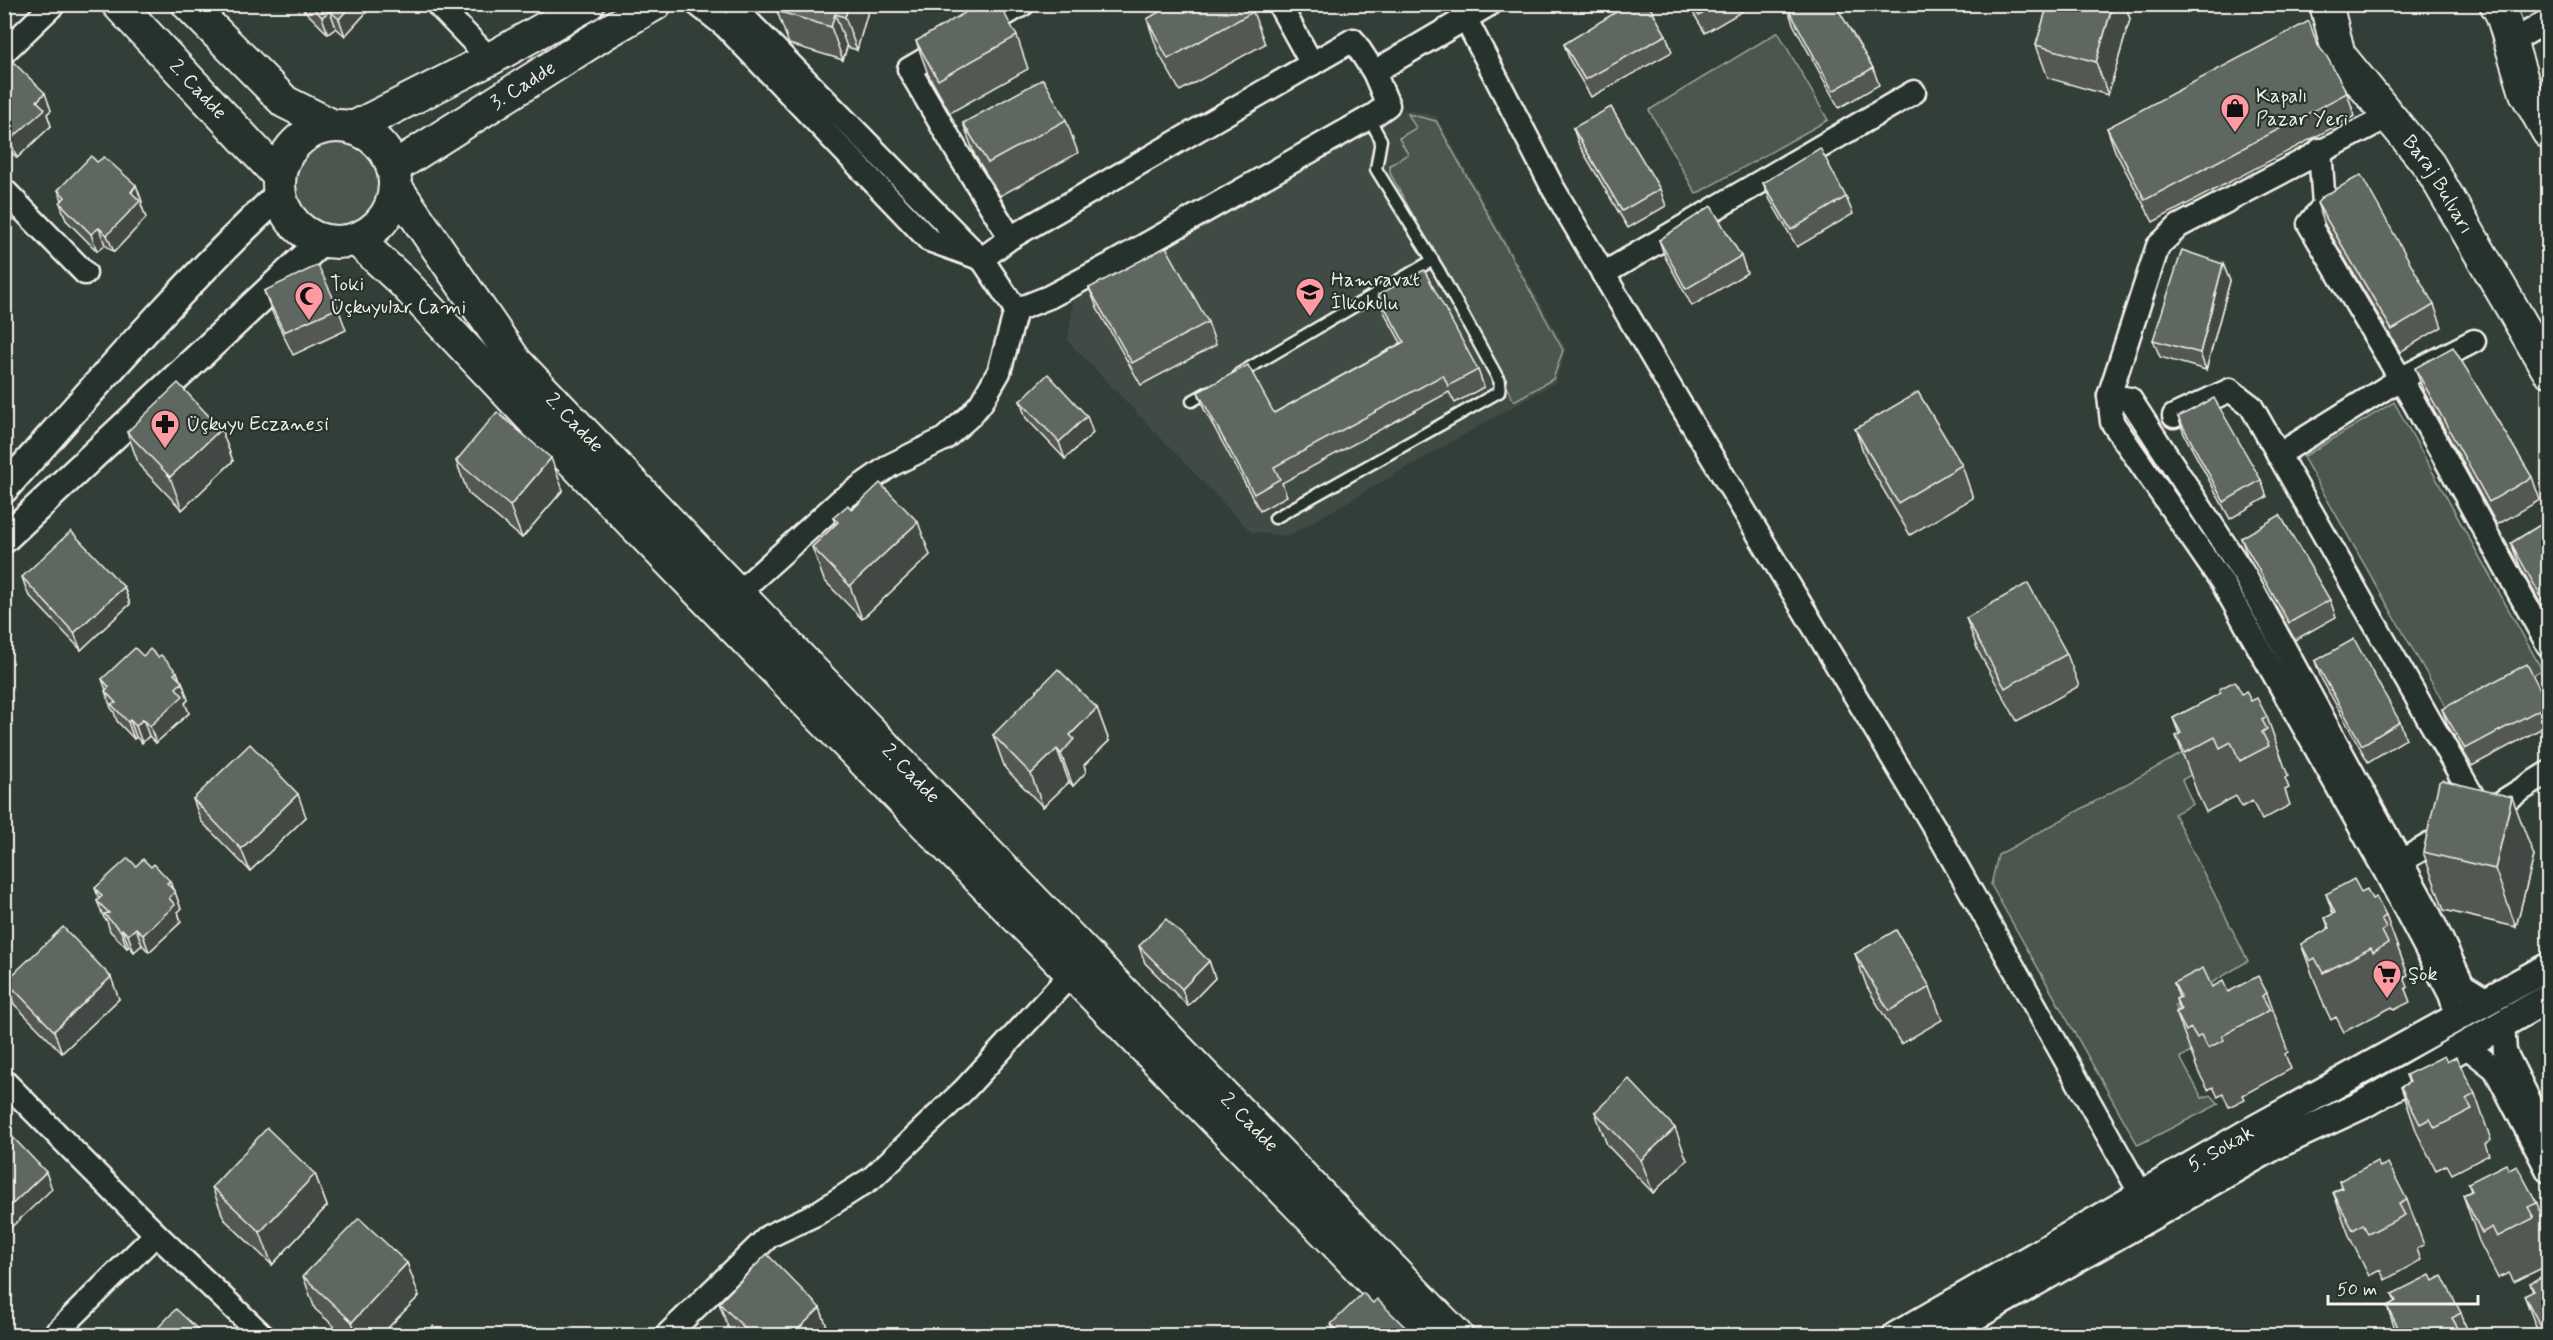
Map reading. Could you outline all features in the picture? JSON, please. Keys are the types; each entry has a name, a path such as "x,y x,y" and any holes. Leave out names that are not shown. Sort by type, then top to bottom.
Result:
{"main road":[{"name":"2. Cadde","path":"118,4 279,185"},
{"path":"188,4 285,102 370,136 384,150 394,177 392,203 384,219 372,231 356,239 340,243 322,241 307,235 294,224 285,211 279,185 285,157 297,141 314,130 343,127"},
{"name":"3. Cadde","path":"343,127 490,59 588,4"},
{"name":"3. Cadde","path":"394,177 604,33 655,4"},
{"name":"Baraj Bulvarı","path":"2326,4 2339,55 2429,165 2548,370"},
{"path":"2496,4 2502,14 2526,93 2548,132"},
{"name":"2. Cadde","path":"394,177 516,362 1457,1335"},
{"name":"2. Cadde","path":"356,239 404,283 558,446 1424,1335"}],"street":[{"path":"4,52 54,4"},
{"path":"437,4 490,59"},
{"path":"698,4 724,26 929,240 982,259"},
{"path":"735,4 739,12 938,217 982,259 1016,310 999,372 981,403 970,416 944,439 891,465 841,500 738,593"},
{"path":"1005,229 909,69 1023,4"},
{"path":"1279,4 1312,64"},
{"path":"1374,72 1462,12 1490,4"},
{"path":"1462,12 1554,188 1603,274 1943,842 2141,1194"},
{"path":"2511,42 2548,21"},
{"path":"982,259 1010,238 1353,40 1374,72 1388,105 1108,266 1049,297 1016,310"},
{"path":"1603,274 1914,92"},
{"path":"2389,116 2320,150 2179,226 2158,246 2109,396 2112,422 2222,582 2385,871 2450,994 2454,1006 2452,1018"},
{"path":"2320,150 2324,205 2309,224 2400,379 2548,645"},
{"path":"4,489 123,356 249,223 279,185"},
{"path":"4,190 85,273"},
{"path":"4,539 322,241"},
{"path":"2278,455 2400,379 2474,341"},
{"path":"2174,416 2230,390 2250,406 2483,814"},
{"path":"2109,396 2130,399 2245,576 2401,861 2463,985 2487,1000"},
{"path":"2401,861 2548,773"},
{"name":"5. Sokak","path":"1896,1335 2452,1018 2548,967"},
{"path":"666,1335 769,1236 816,1214 872,1178 965,1089 1072,973"},
{"name":"5. Sokak","path":"1940,1335 2276,1145 2362,1105 2467,1047 2503,1023 2548,998"},
{"path":"2503,1023 2505,1052 2548,1140"},
{"path":"2467,1047 2495,1070 2548,1171"},
{"path":"4,1081 156,1234 263,1335"},
{"path":"53,1335 156,1234"}],"lane":[{"path":"1275,518 1499,392 1500,382 1433,260 1376,169 1381,140 1369,118"},
{"path":"1232,378 1433,260"},
{"path":"1192,401 1222,384"}],"shaded area":[{"path":"1778,32 1828,120 1696,194 1649,110"},
{"name":"Hamravat İlkokulu","path":"1405,109 1436,116 1566,349 1556,382 1288,536 1251,532 1068,341 1074,295 1368,132"},
{"path":"1408,114 1436,121 1563,350 1553,379 1514,401 1390,173 1390,165 1408,154 1399,138 1416,128"},
{"path":"338,141 363,149 375,161 383,186 375,211 363,223 338,231 313,223 301,211 293,186 301,161 313,149"},
{"path":"2394,402 2542,670 2452,718 2303,457"},
{"path":"2262,709 2268,728 2182,780 2193,804 2174,814 2248,961 2175,1005 2194,1051 2180,1057 2202,1098 2211,1095 2219,1104 2138,1145 1991,885 1998,855"}],"building":[{"path":"309,4 352,4 339,19 330,11 322,17"},
{"path":"779,4 849,4 845,17 835,14 831,27 777,11"},
{"path":"980,4 999,4 1017,36 938,80 916,41"},
{"path":"1172,4 1250,4 1253,12 1168,59 1147,19"},
{"path":"1629,4 1648,4 1666,35 1585,80 1564,44"},
{"path":"1692,4 1719,4 1699,16"},
{"path":"1791,4 1835,4 1873,68 1833,91 1787,6"},
{"path":"2048,4 2113,4 2096,62 2036,45"},
{"name":"Kapalı Pazar Yeri","path":"2309,21 2317,44 2347,93 2145,200 2107,128"},
{"path":"12,61 45,93 37,101 45,109 10,140 4,134 4,65 7,67"},
{"path":"1043,79 1066,120 988,163 963,123"},
{"path":"1611,107 1660,189 1622,211 1573,128"},
{"path":"1820,148 1846,197 1791,230 1763,183"},
{"path":"91,156 97,162 104,157 136,185 131,192 140,201 107,235 99,228 91,234 60,203 65,197 58,190"},
{"path":"2361,175 2434,305 2392,330 2317,203 2322,197"},
{"path":"1711,206 1741,256 1686,289 1659,240"},
{"path":"1166,247 1208,322 1132,363 1089,288"},
{"path":"2182,250 2223,264 2200,353 2153,340"},
{"path":"318,265 338,308 284,332 264,291"},
{"path":"1424,270 1478,370 1448,386 1443,375 1274,467 1280,479 1254,494 1198,392 1248,365 1274,413 1404,342 1378,295"},
{"path":"2453,347 2532,477 2489,502 2415,368"},
{"path":"1048,374 1087,416 1059,442 1020,401"},
{"path":"178,383 221,429 170,477 127,432"},
{"path":"1918,392 1962,465 1898,503 1855,429"},
{"path":"2214,398 2261,480 2224,502 2178,417"},
{"path":"497,412 551,458 510,506 456,461"},
{"path":"880,483 918,522 850,586 812,547 838,522 833,518 848,505 852,510"},
{"path":"2280,515 2330,600 2289,623 2241,538"},
{"path":"2548,520 2548,609 2511,543"},
{"path":"71,531 124,587 74,633 22,577"},
{"path":"2028,583 2067,654 2005,688 1966,618"},
{"path":"2354,639 2400,722 2362,745 2315,661"},
{"path":"135,648 143,656 150,649 158,657 161,655 177,672 174,674 182,682 176,688 183,696 150,726 143,719 136,726 130,720 128,722 111,704 116,703 105,691 109,687 102,679"},
{"path":"2527,664 2548,705 2465,749 2442,709"},
{"path":"1058,669 1097,708 1070,735 1074,739 1061,754 1057,749 1031,774 993,735"},
{"path":"2235,681 2242,694 2246,691 2251,701 2257,698 2267,717 2262,720 2267,729 2262,732 2269,746 2240,761 2231,742 2220,748 2215,737 2185,753 2176,736 2181,733 2173,718 2221,693 2219,689"},
{"path":"250,744 298,794 241,849 193,799"},
{"path":"2442,780 2512,797 2495,869 2423,852 2439,782"},
{"path":"128,858 136,866 143,859 151,867 154,864 170,881 167,883 175,892 169,898 175,905 143,935 136,928 128,935 122,929 121,931 104,914 109,913 97,901 102,896 95,888"},
{"path":"2354,879 2361,892 2367,889 2372,899 2376,897 2386,916 2381,919 2386,928 2382,931 2388,943 2373,952 2371,948 2323,973 2315,958 2310,961 2301,944 2330,928 2325,918 2335,913 2326,894"},
{"path":"1166,919 1209,961 1182,989 1139,946"},
{"path":"63,927 111,977 54,1031 6,981"},
{"path":"1896,930 1930,987 1889,1011 1855,954"},
{"path":"2203,968 2212,987 2223,981 2228,992 2258,976 2267,993 2262,996 2270,1010 2222,1036 2224,1040 2208,1048 2201,1035 2197,1038 2191,1028 2186,1031 2176,1012 2181,1010 2176,999 2181,997 2174,983"},
{"path":"2444,1056 2447,1062 2456,1057 2475,1094 2466,1099 2472,1109 2435,1128 2430,1119 2420,1124 2401,1087 2410,1082 2406,1075"},
{"path":"1629,1079 1675,1128 1641,1160 1595,1112"},
{"path":"4,1128 46,1172 4,1212"},
{"path":"267,1128 315,1174 260,1232 212,1187"},
{"path":"2377,1161 2380,1167 2388,1163 2407,1200 2399,1204 2405,1215 2368,1234 2363,1224 2353,1230 2333,1192 2342,1188 2339,1181"},
{"path":"2506,1164 2509,1170 2517,1166 2537,1203 2528,1207 2534,1218 2497,1237 2492,1227 2482,1233 2463,1195 2472,1191 2468,1183"},
{"path":"359,1218 407,1263 352,1322 303,1276"},
{"path":"767,1254 820,1308 792,1335 752,1335 719,1303"},
{"path":"2548,1273 2548,1330 2544,1332 2524,1295 2534,1290 2530,1283"},
{"path":"2430,1275 2433,1281 2442,1276 2461,1313 2452,1318 2458,1328 2444,1335 2402,1335 2387,1306 2396,1301 2392,1294"},
{"path":"1363,1293 1373,1303 1377,1299 1405,1327 1400,1335 1342,1335 1331,1324"},
{"path":"176,1309 204,1335 151,1335"},
{"path":"433,1326 441,1335 424,1335"},
{"path":"447,1329 453,1335 441,1335"}],"place":[{"name":"Kapalı Pazar Yeri","path":"2235,134"},
{"name":"Hamravat İlkokulu","path":"1310,318"},
{"name":"Toki Üçkuyular Cami","path":"309,322"},
{"name":"Üçkuyu Eczanesi","path":"165,450"},
{"name":"Şok","path":"2387,1000"}]}
